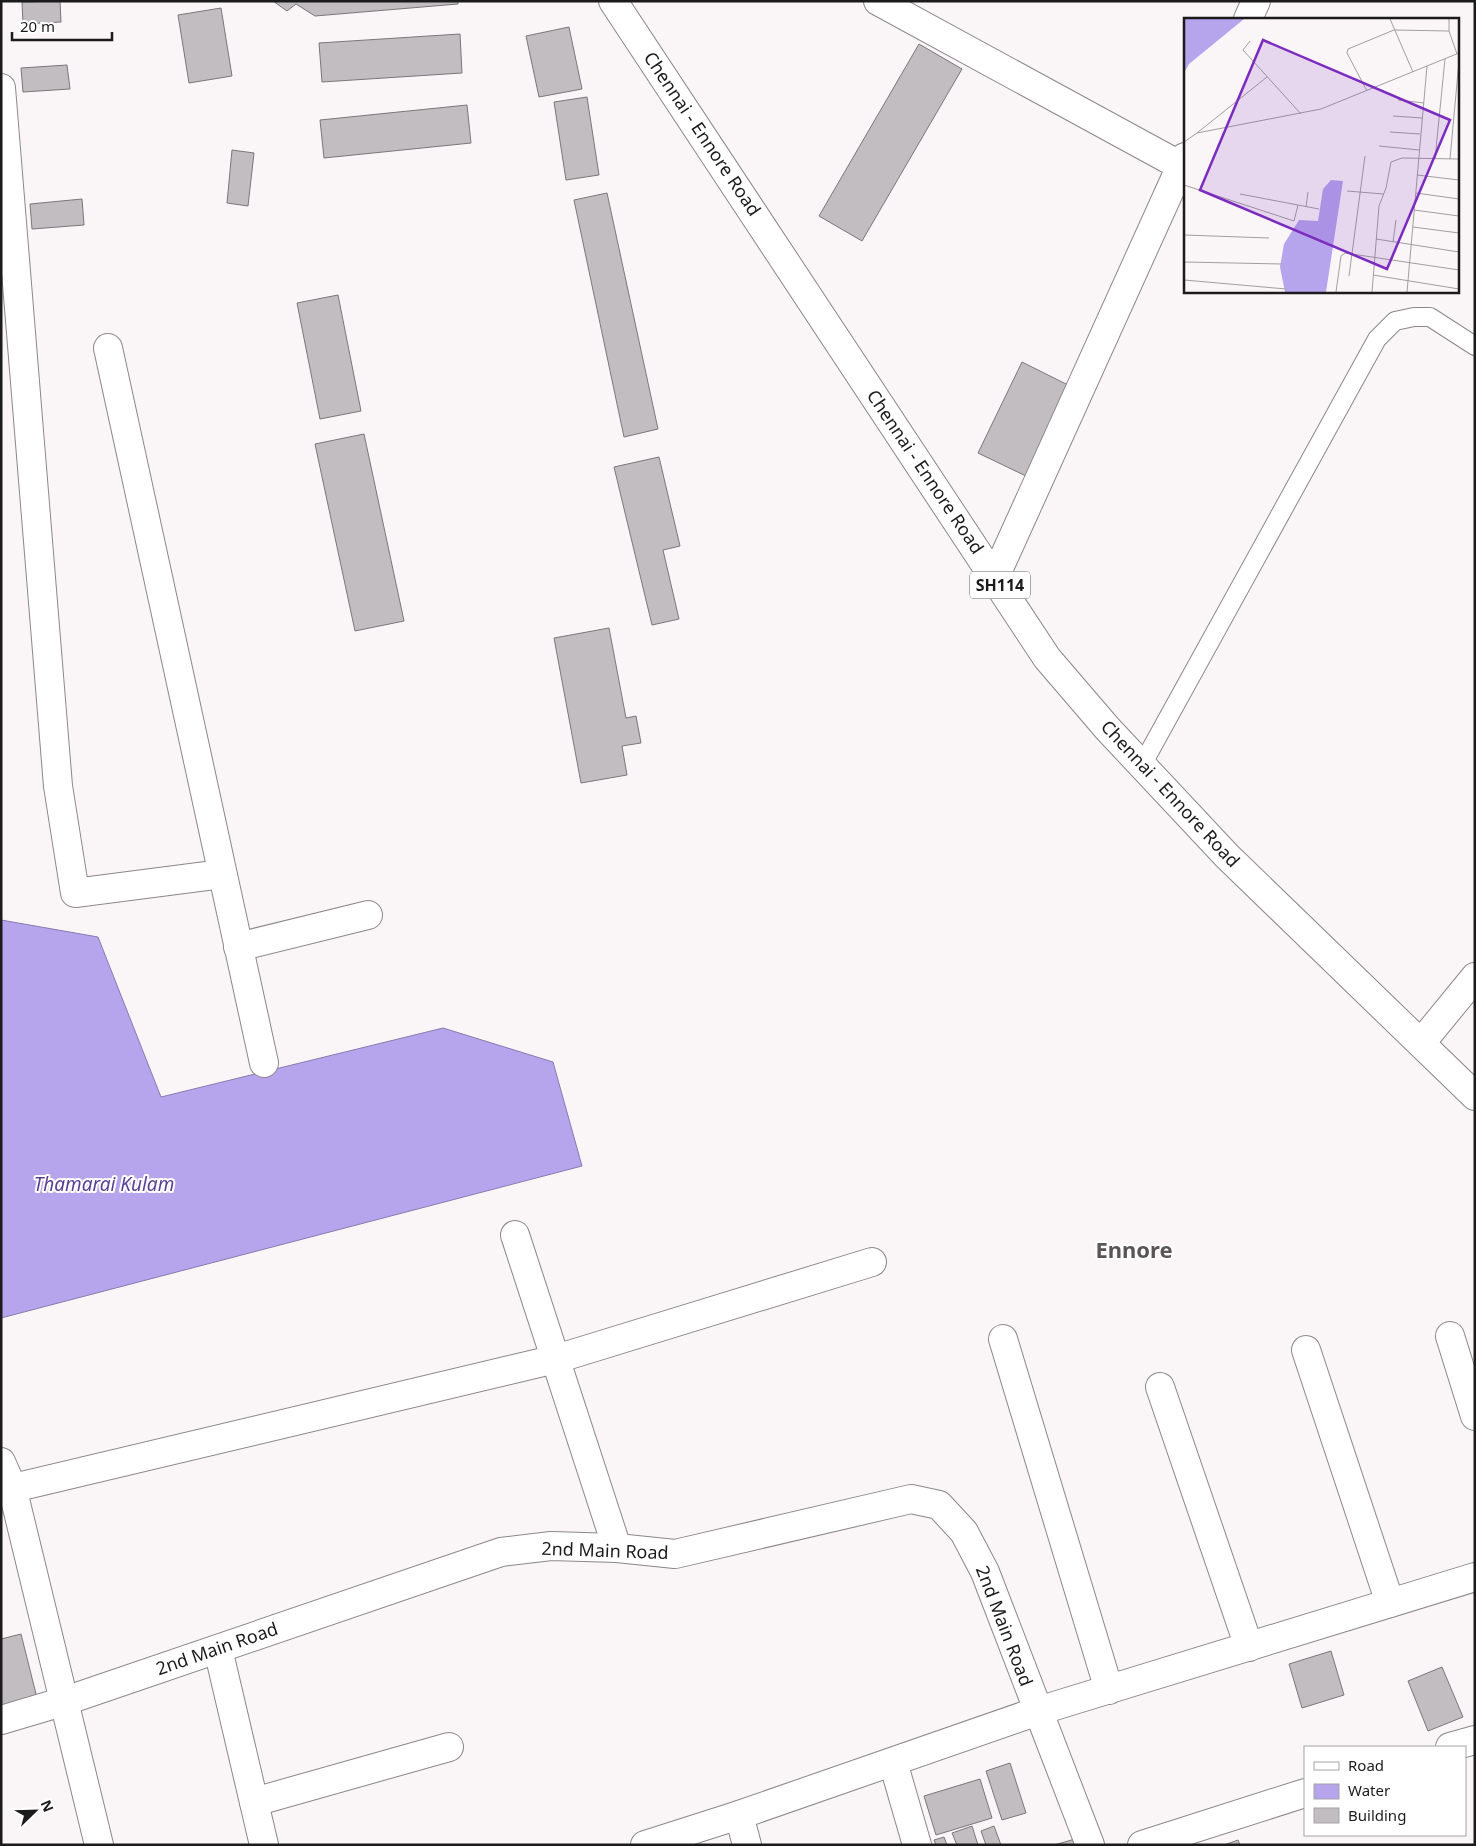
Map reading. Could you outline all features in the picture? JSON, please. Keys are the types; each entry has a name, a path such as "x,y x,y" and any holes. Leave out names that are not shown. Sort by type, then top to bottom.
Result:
{"street":[{"name":"Chennai - Ennore Road","path":"613,1 1048,658 1107,728 1227,856 1475,1096"},
{"path":"878,1 1183,161 995,577"},
{"path":"1248,18 1256,1"},
{"path":"1,88 58,786 75,893 222,874"},
{"path":"108,348 264,1063"},
{"path":"238,947 368,915"},
{"path":"1420,1043 1475,978"},
{"path":"515,1235 617,1548"},
{"path":"6,1489 556,1359 872,1262"},
{"path":"1450,1336 1475,1416"},
{"path":"1003,1339 1109,1690"},
{"path":"1306,1350 1390,1603"},
{"path":"1160,1386 1249,1647"},
{"path":"1,1462 6,1489 64,1701 99,1845"},
{"name":"2nd Main Road","path":"1,1720 64,1701 501,1552 550,1546 617,1548 675,1554 911,1499 939,1505 964,1532 985,1572 1090,1845"},
{"path":"645,1845 739,1815 1038,1711 1475,1577"},
{"path":"218,1649 264,1845"},
{"path":"1454,1746 1475,1740"},
{"path":"254,1802 449,1747"},
{"path":"893,1762 917,1845"},
{"path":"1142,1845 1304,1793"},
{"path":"739,1815 747,1845"}],"lane":[{"path":"1142,765 1377,339 1396,321 1414,317 1430,317 1475,346"}],"water":[{"name":"Thamarai Kulam","path":"1,920 98,937 161,1097 443,1028 553,1062 582,1166 1,1318"}],"building":[{"path":"60,1 61,22 23,24 22,2"},
{"path":"273,1 458,1 458,4 315,16 296,4 287,11"},
{"path":"221,8 232,76 189,83 178,15"},
{"path":"569,27 582,89 539,97 526,36"},
{"path":"460,34 462,73 322,82 319,43"},
{"path":"919,44 962,69 862,241 819,216"},
{"path":"67,65 70,89 23,92 21,68"},
{"path":"587,97 599,175 566,180 554,102"},
{"path":"467,105 471,143 324,158 320,120"},
{"path":"232,150 254,153 248,206 227,203"},
{"path":"607,193 658,429 624,437 574,200"},
{"path":"82,199 84,225 32,229 30,204"},
{"path":"338,295 361,411 320,419 297,303"},
{"path":"1022,362 1072,387 1028,477 978,453"},
{"path":"364,434 404,621 355,631 315,444"},
{"path":"659,457 680,546 663,550 679,619 652,625 614,467"},
{"path":"609,628 626,718 636,716 641,743 622,746 627,775 581,783 554,638"},
{"path":"21,1634 37,1698 1,1707 1,1639"},
{"path":"1331,1651 1344,1695 1302,1708 1289,1664"},
{"path":"1442,1667 1463,1717 1428,1731 1408,1681"},
{"path":"1010,1763 1026,1813 1002,1820 986,1771"},
{"path":"980,1779 992,1818 936,1835 924,1796"},
{"path":"972,1826 978,1845 957,1845 952,1833"},
{"path":"994,1826 1001,1845 986,1845 981,1831"},
{"path":"944,1837 947,1845 936,1845 934,1840"},
{"path":"1075,1839 1077,1845 1054,1845"},
{"path":"1238,1840 1240,1845 1224,1845"}],"district":[{"name":"Ennore","path":"1134,1250"}]}
